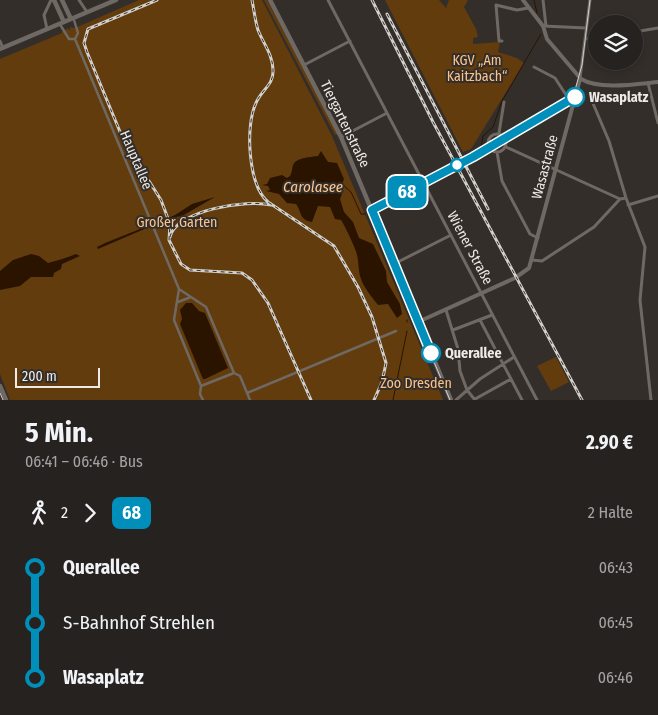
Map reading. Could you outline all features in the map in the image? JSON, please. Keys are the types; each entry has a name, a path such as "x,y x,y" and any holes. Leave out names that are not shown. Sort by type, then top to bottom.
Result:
{"main road":[{"path":"53,0 62,24"},
{"path":"62,0 72,20"},
{"path":"1,48 72,20 86,10 116,0"},
{"name":"Tiergartenstraße","path":"270,0 341,137 451,400"},
{"path":"0,386 6,400"}],"street":[{"path":"48,29 44,14 53,0"},
{"path":"78,0 86,10"},
{"name":"Wiener Straße","path":"328,0 537,400"},
{"path":"498,0 496,5 499,41 502,42"},
{"path":"523,0 528,8 545,25 586,28"},
{"path":"543,0 547,39 580,79 588,83 611,84 658,82"},
{"path":"580,79 590,0"},
{"path":"496,5 517,10 528,8"},
{"name":"Hauptallee","path":"72,20 78,33 75,40 180,289"},
{"name":"Hauptallee","path":"62,24 69,39 75,40"},
{"path":"643,30 658,28"},
{"path":"0,41 1,48"},
{"path":"304,66 350,41"},
{"path":"534,67 557,79 570,101"},
{"name":"Wasastraße","path":"532,260 580,79"},
{"path":"648,83 658,123"},
{"path":"589,94 610,141 628,205 645,247 640,300 651,400"},
{"path":"506,138 575,98"},
{"path":"499,133 504,102"},
{"path":"341,137 387,113"},
{"path":"499,133 506,138"},
{"path":"497,152 490,148 488,141 491,136 499,133"},
{"path":"506,138 506,147"},
{"path":"506,147 620,199 626,198"},
{"path":"497,152 506,147"},
{"path":"497,152 502,181 530,234 538,238"},
{"path":"372,210 424,183"},
{"path":"628,205 658,196"},
{"path":"418,322 524,273 532,260 542,262 594,227 620,199"},
{"path":"394,264 451,235"},
{"path":"203,400 200,394 201,386 174,320 180,289 206,307 234,373 240,376 250,400"},
{"path":"178,302 191,297"},
{"path":"446,310 458,349 459,368 467,390 475,399 512,380"},
{"path":"453,330 492,314"},
{"path":"480,320 512,380 520,400"},
{"path":"247,393 396,331"},
{"path":"456,400 503,363 514,357"},
{"path":"201,386 234,373"}],"green space":[{"name":"Großer Garten","path":"139,0 262,0 332,136 443,400 10,400 0,374 0,59 62,33 67,28 70,30 70,27 75,28"},
{"path":"264,0 267,0 338,134 335,135"},
{"name":"KGV „Am Kaitzbach“","path":"385,0 439,0 446,8 449,0 468,0 464,7 476,29 478,37 473,38 473,44 500,42 498,52 517,58 524,63 471,149 463,152"},
{"path":"556,357 569,382 551,391 537,366"}],"water":[{"name":"Carolasee","path":"321,151 328,162 337,163 344,179 340,190 342,194 340,199 344,212 353,222 359,238 373,244 386,271 387,282 400,304 402,314 397,318 388,304 378,305 364,286 360,276 357,255 352,243 341,220 335,219 330,207 318,206 312,222 308,221 303,218 296,204 287,203 279,194 266,191 270,190 268,186 262,185 267,184 270,178 282,175 287,178 291,175 295,162 318,156"},
{"path":"215,197 182,216 170,218 98,249 97,247 175,215 192,204"},
{"path":"31,254 39,256 48,263 76,254 80,256 62,264 61,269 54,273 53,277 31,277 20,286 0,290 0,271 13,260"},
{"path":"186,303 192,303 199,311 205,313 228,368 205,379 203,379 180,324 182,319 180,310"}],"waterway":[{"path":"534,0 537,13"},
{"path":"481,147 483,136 493,127 502,101 541,34"},
{"path":"342,184 351,192 361,214 365,214"},
{"path":"393,400 407,331"}],"tram line":[{"path":"450,400 374,218 374,212 380,204 489,147 573,97 582,65 590,0"},
{"path":"0,393 3,400"}],"railway":[{"path":"157,0 88,29 84,43 87,52 135,168 149,181 161,200 170,224 169,240 181,264 190,270 242,273 252,280 268,303 311,400"},
{"path":"252,0 258,30 270,54 273,65 273,75 269,84 258,98 250,126 250,155 256,183 261,194 268,202 334,246 358,287 372,317 386,363 382,382 374,400"},
{"path":"372,0 433,122 582,400"},
{"path":"387,14 488,209"},
{"path":"170,237 175,228 199,213 231,205 271,205"}],"bus line":[{"name":"68","path":"431,353 372,210 473,157 575,97"}],"place":[{"name":"Wasaplatz","path":"575,97"},
{"name":"Querallee","path":"431,353"}],"park label":[{"name":"Zoo Dresden","path":"416,383"}]}
